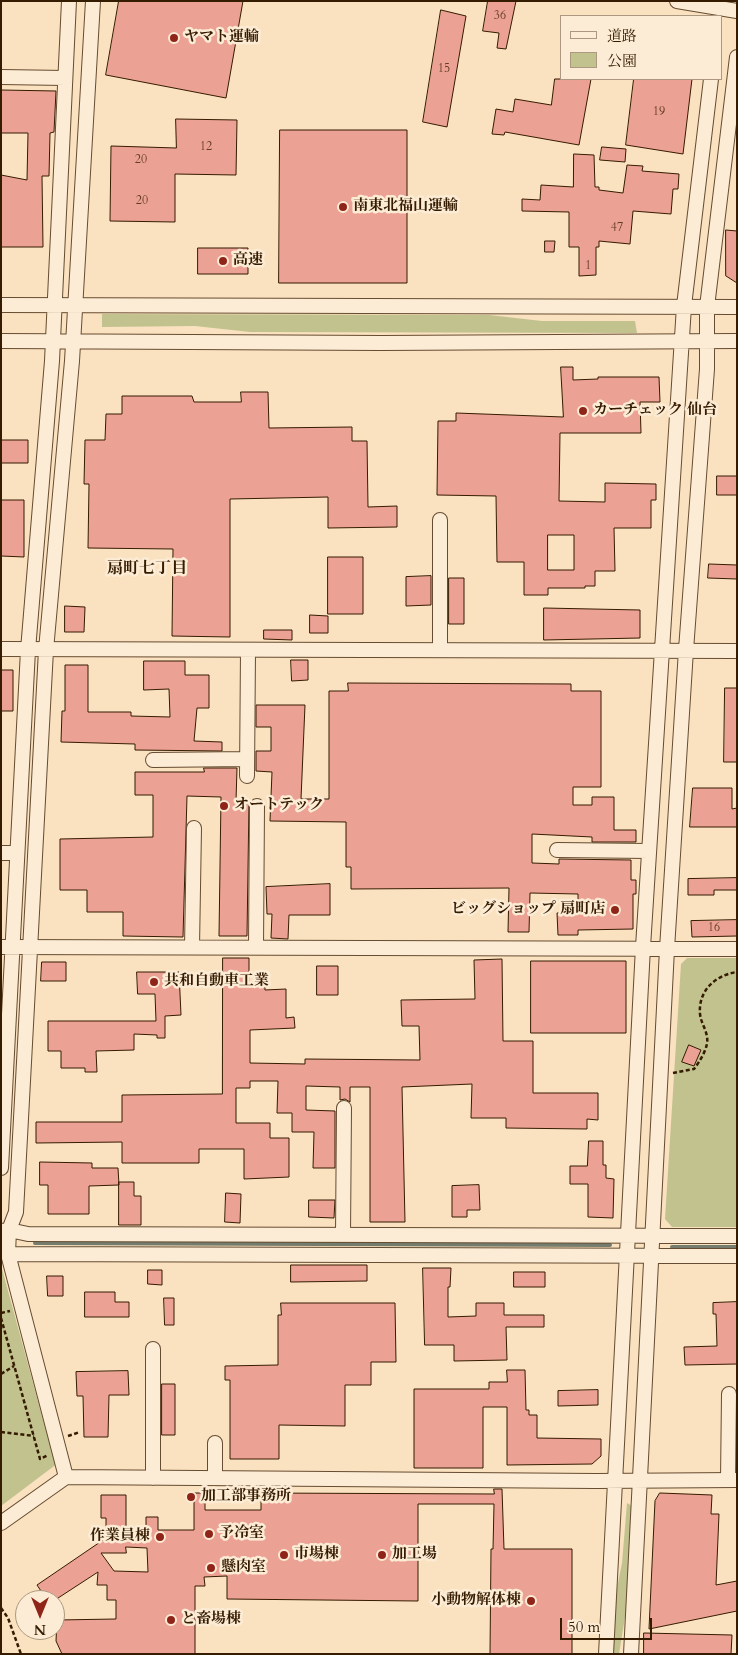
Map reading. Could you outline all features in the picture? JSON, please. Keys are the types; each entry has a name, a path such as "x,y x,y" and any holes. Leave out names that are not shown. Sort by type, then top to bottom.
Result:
{"street":[{"path":"1,1168 6,947 17,853 28,650 53,341 70,1"},
{"path":"5,1230 16,1212 46,650 72,341 93,1"},
{"path":"677,1 737,11"},
{"path":"631,1654 667,949 686,650 709,341 707,307 737,57"},
{"path":"1,77 65,78"},
{"path":"606,1654 643,947 661,650 684,306 711,80"},
{"path":"1,305 737,307"},
{"path":"1,341 371,343 737,341"},
{"path":"440,520 440,650"},
{"path":"1,649 737,651"},
{"path":"247,776 248,651"},
{"path":"154,760 247,760"},
{"path":"256,947 257,806"},
{"path":"192,947 194,828"},
{"path":"557,850 649,851"},
{"path":"1,852 17,853"},
{"path":"6,947 643,947 737,949"},
{"path":"343,1235 344,1108"},
{"path":"1,1218 5,1230 8,1254 66,1477"},
{"path":"5,1230 28,1234 737,1236"},
{"path":"8,1254 627,1254 737,1256"},
{"path":"153,1349 153,1478"},
{"path":"1,1523 66,1477 734,1481 729,1394"},
{"path":"215,1443 215,1478"}],"path":[{"path":"671,1073 694,1069 700,1062 707,1038 701,1019 701,1001 715,980 726,974 737,972"},
{"path":"1,1313 14,1310"},
{"path":"1,1318 40,1459 52,1453"},
{"path":"1,1374 14,1366"},
{"path":"1,1432 34,1436"},
{"path":"68,1436 80,1432"},
{"path":"1,1608 8,1618 21,1654"}],"green space":[{"path":"102,314 489,315 542,321 635,321 637,333 250,332 195,326 102,327"},
{"path":"687,958 737,958 737,1227 672,1227 665,1219 681,964"},
{"path":"1,1265 52,1453 58,1463 1,1506"},
{"path":"627,1503 632,1506 626,1611 619,1654 612,1654 617,1588 622,1563"}],"building":[{"name":"ヤマト運輸","path":"119,1 243,1 226,98 106,75"},
{"path":"488,1 516,1 506,49 497,48 499,33 483,31"},
{"path":"441,10 466,16 447,127 423,122"},
{"path":"555,79 591,80 579,145 505,132 504,135 492,134 496,109 513,112 515,99 551,105"},
{"path":"634,80 692,80 683,154 626,145"},
{"path":"1,90 56,91 54,132 50,133 49,176 42,176 43,247 1,247 1,175 27,180 28,133 1,133"},
{"path":"176,119 237,120 236,175 175,174 175,222 110,221 111,146 176,148"},
{"name":"南東北福山運輸","path":"280,130 407,130 407,283 279,283"},
{"path":"602,147 626,149 625,162 600,160"},
{"path":"574,154 594,155 595,187 599,187 599,190 623,193 627,165 643,166 642,171 679,174 678,189 673,189 671,214 633,211 630,244 599,241 599,247 596,247 596,275 579,276 579,247 569,247 569,212 522,211 522,199 540,200 541,185 573,187"},
{"path":"726,230 737,231 737,283 726,276"},
{"path":"545,241 555,241 554,252 545,252"},
{"name":"高速","path":"198,248 248,248 248,274 198,274"},
{"path":"561,367 573,367 573,380 598,379 598,377 659,377 660,402 640,402 641,433 560,433 559,501 605,502 605,483 656,484 656,500 651,500 651,528 614,528 615,571 595,571 595,586 585,586 585,588 548,588 548,595 524,595 524,562 497,562 496,496 437,495 438,421 456,421 456,413 563,417","holes":["548,535 574,535 574,570 548,570"]},
{"path":"241,392 268,392 269,428 352,427 352,441 367,441 368,507 397,506 397,527 328,528 328,497 230,499 230,637 172,636 173,549 88,548 89,484 84,484 85,440 105,440 106,414 122,414 122,396 192,396 194,402 241,402"},
{"path":"1,440 28,440 28,463 1,463"},
{"path":"717,476 737,476 737,495 717,495"},
{"path":"1,500 24,500 24,557 1,556"},
{"path":"328,557 363,557 363,614 328,614"},
{"path":"709,564 737,565 737,579 708,578"},
{"path":"431,576 431,605 406,606 406,577"},
{"path":"449,578 464,578 464,624 449,624"},
{"path":"65,606 85,607 84,632 65,632"},
{"path":"544,608 640,610 640,638 544,640"},
{"path":"310,615 328,616 328,633 310,633"},
{"path":"264,630 292,630 292,640 264,639"},
{"path":"291,660 308,660 308,680 292,681"},
{"path":"144,661 185,661 185,675 209,675 209,708 197,708 194,741 222,742 222,751 135,750 135,744 61,742 62,711 65,711 65,665 88,665 88,712 131,712 131,716 170,717 169,689 144,690"},
{"path":"1,670 13,670 13,711 1,711"},
{"path":"348,683 571,684 571,691 601,691 601,787 573,787 573,805 592,805 592,797 614,797 614,830 636,830 636,842 592,842 592,837 532,834 532,863 559,864 559,859 631,860 631,880 636,880 636,894 633,894 633,929 578,930 578,935 558,935 557,913 578,913 578,894 530,893 529,932 508,932 509,888 351,889 351,867 346,867 346,822 270,821 272,772 256,771 256,751 271,751 271,727 256,727 256,705 305,705 301,799 329,799 329,691 348,691"},
{"path":"725,688 737,688 737,762 724,762"},
{"path":"204,768 237,768 236,801 249,801 247,936 219,936 221,797 187,796 183,937 123,936 123,912 87,912 87,890 60,890 60,839 153,837 153,795 135,795 135,772 204,772"},
{"path":"693,788 732,788 732,809 737,808 737,827 690,827"},
{"path":"737,878 737,890 714,890 714,895 688,895 688,879"},
{"path":"330,884 330,915 289,915 288,939 271,938 272,914 267,914 266,887"},
{"path":"737,920 737,936 692,937 691,921"},
{"path":"223,958 249,958 249,982 265,982 265,990 286,989 286,1018 294,1017 295,1028 250,1030 250,1063 305,1064 305,1059 420,1060 419,1026 402,1026 401,1000 475,999 474,960 502,959 503,1041 533,1041 533,1093 598,1093 598,1120 587,1119 587,1129 506,1128 506,1118 471,1118 472,1084 402,1087 405,1222 370,1222 370,1087 350,1087 350,1102 345,1099 340,1100 340,1087 306,1086 306,1110 335,1111 335,1168 313,1168 314,1132 292,1132 292,1113 277,1113 278,1081 250,1081 250,1088 236,1088 236,1123 270,1123 270,1138 289,1138 289,1177 244,1179 244,1149 199,1149 199,1163 122,1163 122,1142 36,1143 36,1122 122,1122 122,1095 222,1094"},
{"path":"531,961 626,961 626,1033 531,1033"},
{"path":"42,962 66,962 66,981 41,981"},
{"path":"317,966 338,966 338,995 317,995"},
{"path":"137,972 179,972 181,1015 165,1016 165,1038 157,1038 157,1035 134,1034 134,1050 96,1051 97,1072 85,1072 85,1068 61,1068 61,1051 48,1051 48,1021 156,1021 155,994 138,994"},
{"path":"689,1045 701,1050 694,1066 682,1062"},
{"path":"589,1141 603,1141 603,1165 606,1165 606,1178 614,1179 613,1218 588,1217 588,1184 570,1184 570,1166 587,1166"},
{"path":"40,1162 92,1163 92,1168 118,1168 119,1185 89,1186 89,1214 48,1214 48,1185 40,1185"},
{"path":"119,1182 134,1182 134,1196 141,1196 141,1225 119,1225"},
{"path":"479,1185 480,1210 467,1210 467,1217 452,1217 452,1186"},
{"path":"226,1193 241,1194 240,1223 225,1222"},
{"path":"309,1200 335,1200 334,1218 309,1217"},
{"path":"291,1265 367,1265 367,1281 291,1282"},
{"path":"423,1268 451,1268 450,1287 448,1287 448,1317 476,1316 476,1303 504,1303 504,1315 544,1315 544,1327 506,1327 507,1360 454,1361 454,1345 425,1345"},
{"path":"148,1270 162,1270 162,1285 148,1284"},
{"path":"514,1272 545,1272 545,1287 514,1287"},
{"path":"47,1276 63,1276 63,1296 48,1296"},
{"path":"85,1292 115,1292 115,1302 129,1302 129,1317 85,1317"},
{"path":"164,1298 174,1298 174,1325 165,1325"},
{"path":"737,1302 737,1364 685,1365 684,1347 717,1346 716,1314 713,1314 713,1303"},
{"path":"281,1303 395,1303 396,1362 371,1362 371,1385 345,1385 345,1426 279,1425 279,1459 230,1459 230,1380 225,1380 225,1366 278,1365 278,1315 281,1315"},
{"path":"507,1370 525,1370 526,1410 529,1410 529,1415 537,1415 537,1438 601,1439 601,1456 592,1464 507,1465 507,1407 483,1407 483,1468 414,1468 414,1389 489,1389 489,1382 507,1382"},
{"path":"128,1371 129,1395 109,1395 108,1437 84,1437 83,1396 77,1396 76,1372"},
{"path":"162,1384 175,1384 175,1435 162,1435"},
{"path":"598,1390 598,1405 558,1406 558,1391"},
{"path":"494,1489 502,1489 504,1549 572,1549 572,1654 490,1654 491,1549 493,1549 494,1504 418,1504 418,1601 227,1599 227,1576 204,1577 205,1586 195,1586 195,1654 62,1654 56,1640 65,1640 65,1620 116,1619 116,1600 107,1600 107,1585 97,1585 98,1572 65,1593 65,1590 40,1590 37,1585 106,1538 106,1518 101,1518 101,1495 126,1495 126,1530 146,1530 146,1517 158,1517 158,1530 194,1530 194,1493 205,1493 205,1510 261,1510 261,1493 494,1494","holes":["126,1547 147,1548 148,1572 114,1571 101,1553 126,1553"]},
{"path":"660,1493 712,1495 711,1514 719,1514 716,1585 737,1581 737,1611 649,1629 655,1501"},
{"path":"644,1633 732,1635 731,1654 644,1654"}],"waterway":[{"path":"35,1243 610,1245"},
{"path":"672,1247 737,1247"}],"place":[{"name":"ヤマト運輸","path":"174,38"},
{"name":"南東北福山運輸","path":"343,207"},
{"name":"高速","path":"223,261"},
{"name":"カーチェック 仙台","path":"583,411"},
{"name":"オートテック","path":"224,806"},
{"name":"ビッグショップ 扇町店","path":"615,910"},
{"name":"共和自動車工業","path":"154,982"},
{"name":"加工部事務所","path":"191,1497"},
{"name":"予冷室","path":"209,1534"},
{"name":"作業員棟","path":"160,1537"},
{"name":"市場棟","path":"284,1555"},
{"name":"加工場","path":"382,1555"},
{"name":"懸肉室","path":"211,1568"},
{"name":"小動物解体棟","path":"531,1601"},
{"name":"と畜場棟","path":"171,1620"}],"district":[{"name":"扇町七丁目","path":"147,569"}]}
